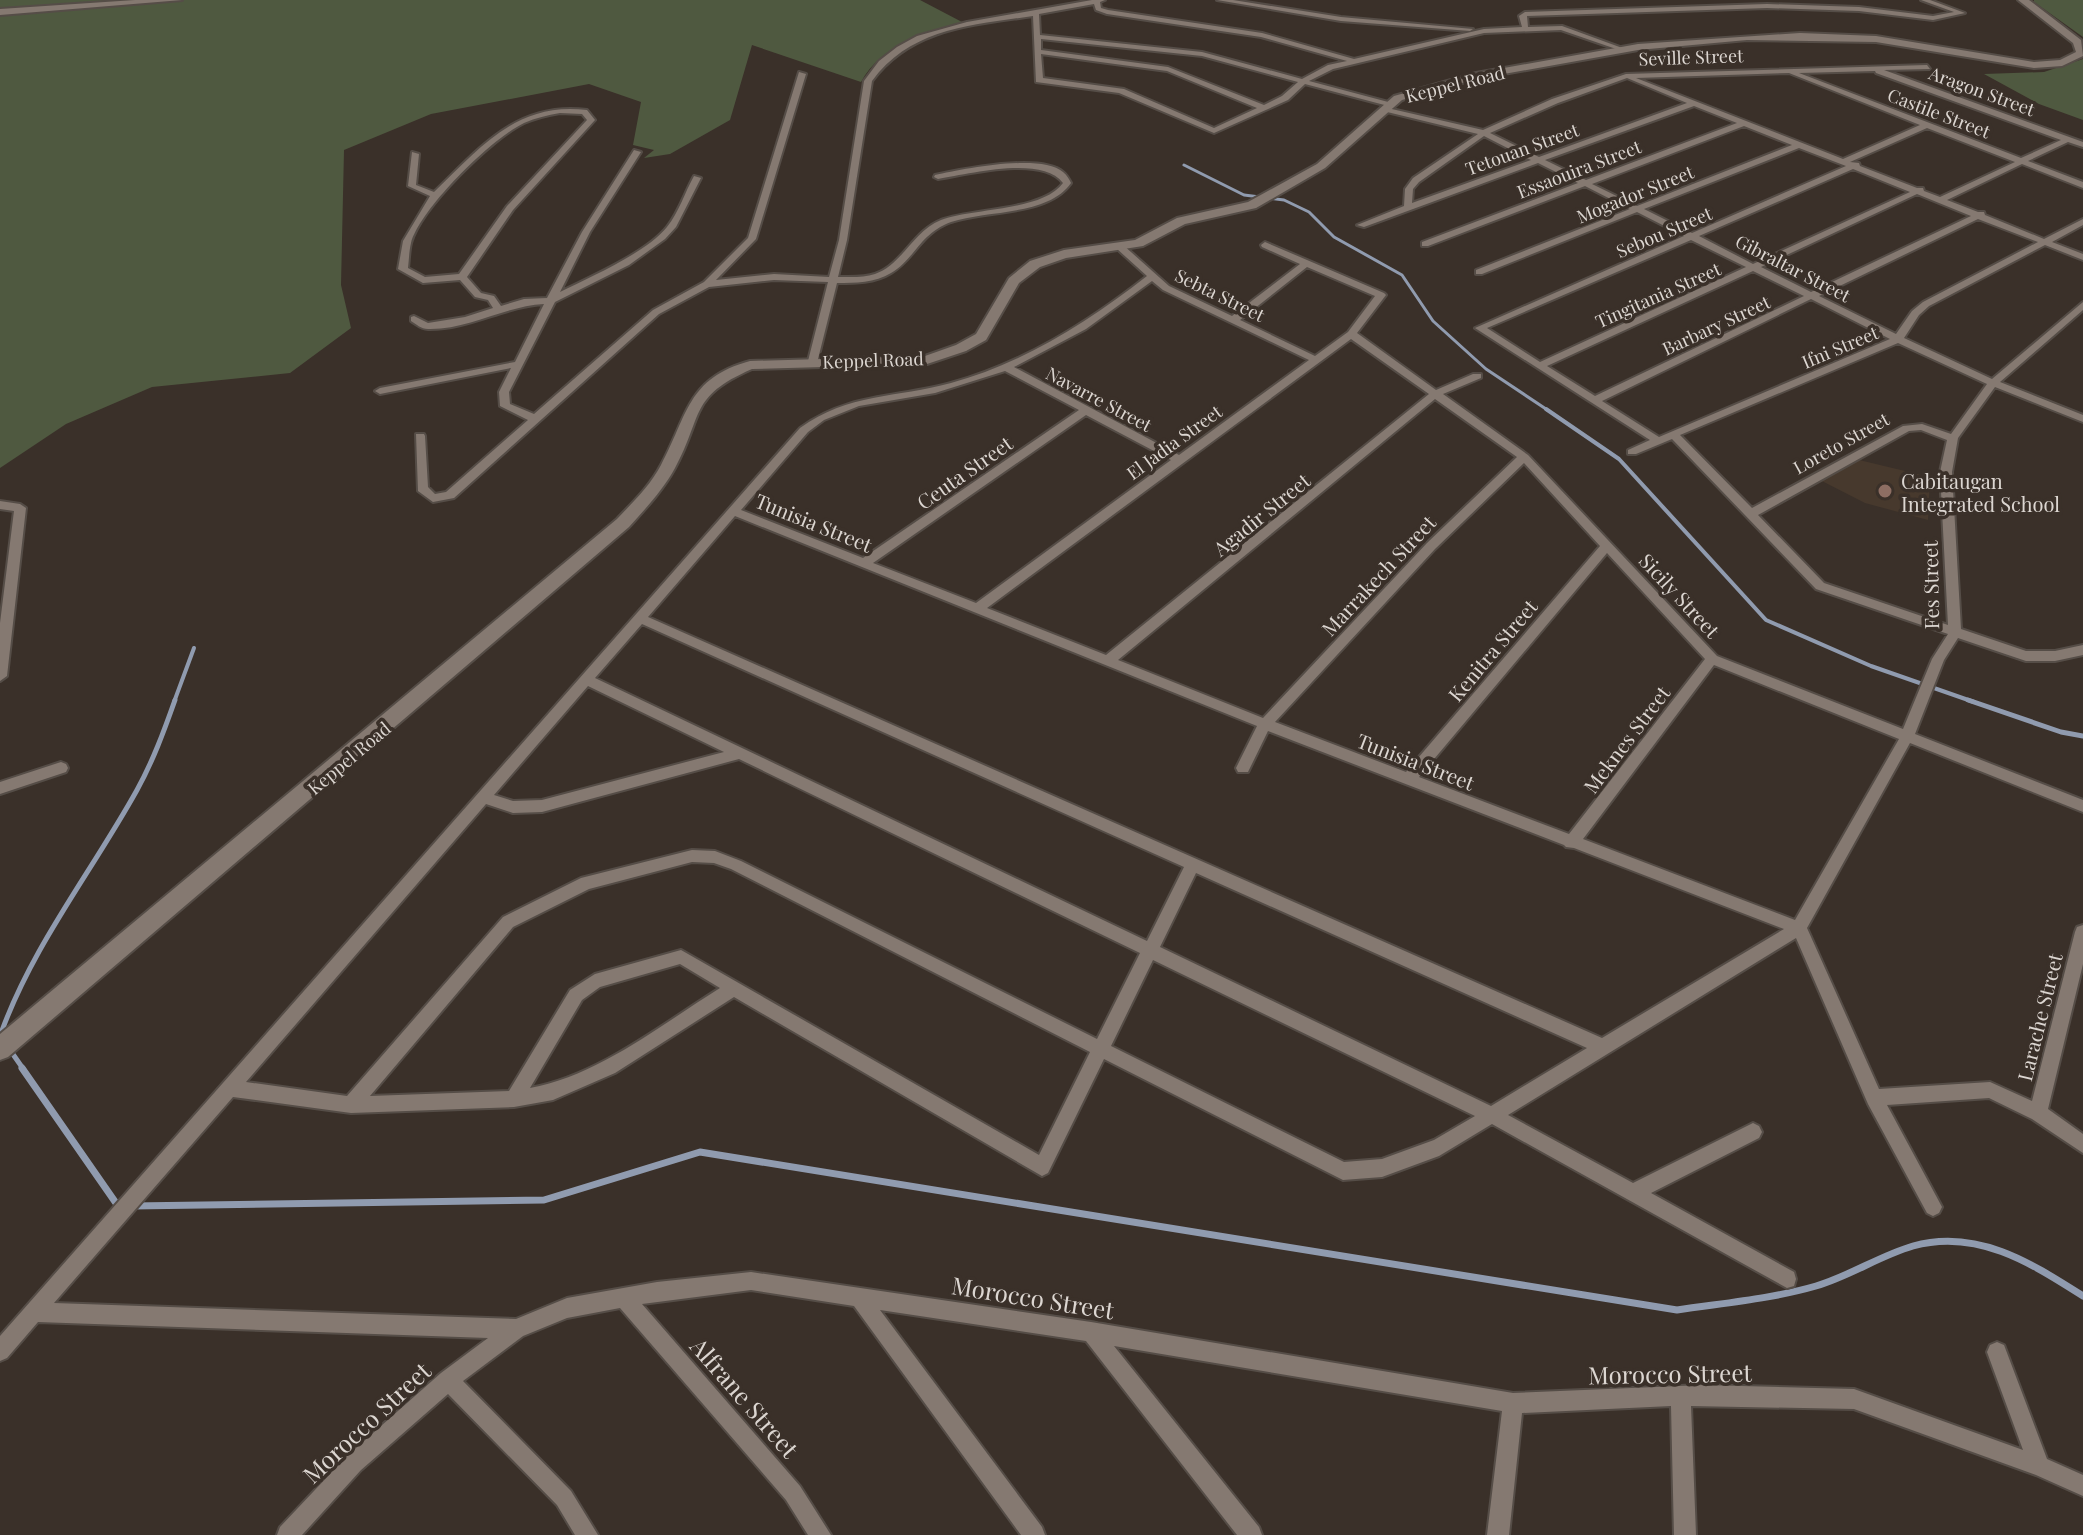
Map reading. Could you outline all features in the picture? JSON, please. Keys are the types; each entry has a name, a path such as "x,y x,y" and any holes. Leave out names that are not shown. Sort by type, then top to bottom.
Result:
{"street":[{"path":"0,12 177,0"},
{"path":"1220,0 1325,17 1484,31"},
{"path":"1737,0 1767,6"},
{"path":"1845,0 1859,9"},
{"path":"1924,0 1962,13"},
{"path":"1957,0 1962,13"},
{"name":"Keppel Road","path":"0,1049 623,523 652,491 672,461 702,390 724,375 750,365 927,360 961,348 981,337 1014,281 1028,269 1054,257 1149,239 1181,221 1234,211 1261,200 1321,166 1385,109 1425,88 1621,49 1688,42 1844,37 2026,64 2062,63 2082,53 2077,42 2023,0"},
{"path":"813,361 843,240 868,81 894,53 931,35 1099,1 1097,7 1103,11 1262,35 1352,60"},
{"path":"1525,27 1522,16 1533,12 1767,6 1859,9 1933,18 1962,13"},
{"path":"1036,13 1040,81 1121,91 1212,131 1285,98 1305,80 1352,60 1484,31 1525,27 1562,28 1621,49"},
{"name":"Gibraltar Street","path":"1039,37 1187,51 1305,80 1385,109 1485,135 1898,339 1993,383 2083,419"},
{"path":"1039,52 1168,69 1264,108"},
{"name":"Seville Street","path":"1408,207 1409,189 1416,180 1485,135 1555,101 1626,76 1927,67"},
{"name":"Aragon Street","path":"1871,68 2083,145"},
{"name":"Castile Street","path":"1784,70 2083,185"},
{"path":"420,436 422,488 433,498 450,495 656,312 707,284 752,239 802,74"},
{"path":"1626,76 1981,214 2083,257"},
{"name":"Tetouan Street","path":"1361,225 1694,103"},
{"path":"548,110 584,112 591,120 510,208 462,277 423,280 403,269 407,241 435,195 519,119 548,110"},
{"name":"Essaouira Street","path":"1425,244 1745,123"},
{"path":"1845,161 1927,125"},
{"path":"1943,199 2068,139"},
{"name":"Mogador Street","path":"1479,272 1801,144"},
{"path":"536,419 505,406 504,392 586,232 637,152"},
{"path":"415,154 412,186 435,195"},
{"name":"Sebou Street","path":"1539,366 1481,331 1483,325 1695,237 1856,165"},
{"path":"707,284 772,277 871,278 888,272 902,262 923,233 941,224 969,214 1048,199 1063,192 1067,183 1058,172 1035,166 938,177"},
{"path":"414,319 426,326 524,302 550,301 626,263 662,237 672,227 697,178"},
{"name":"Tingitania Street","path":"1539,366 1757,268 1920,190"},
{"name":"Barbary Street","path":"1593,401 1981,214"},
{"name":"Ifni Street","path":"1632,452 1898,339 1915,313 1926,304 2083,222"},
{"path":"1233,320 1306,263 1265,245"},
{"name":"Sebta Street","path":"1119,246 1151,277 1183,297 1316,360"},
{"name":"El Jadia Street","path":"978,608 1351,334 1381,296 1306,263"},
{"path":"462,277 478,295 491,298 499,310"},
{"path":"0,1351 816,419 857,402 956,385 1061,342 1151,277"},
{"name":"Fes Street","path":"1799,928 1907,736 1921,708 1938,659 1955,633 1946,472 1953,438 1993,383 2083,305"},
{"name":"Sicily Street","path":"1351,334 1524,457 1712,659 2083,806"},
{"path":"380,391 518,364"},
{"name":"Navarre Street","path":"1004,366 1179,460"},
{"path":"1539,366 1660,442"},
{"name":"Agadir Street","path":"1109,660 1435,394 1477,376"},
{"name":"Ceuta Street","path":"863,564 1086,410"},
{"name":"Loreto Street","path":"1750,514 1907,428 1922,427 1953,438"},
{"path":"1675,436 1820,586 2026,656 2055,656 2083,650"},
{"name":"Marrakech Street","path":"1243,768 1265,724 1431,546 1524,457"},
{"path":"0,505 20,508 7,589 0,676"},
{"name":"Tunisia Street","path":"733,511 1265,724 1799,928"},
{"name":"Kenitra Street","path":"1409,779 1606,546"},
{"path":"639,618 1601,1046"},
{"name":"Meknes Street","path":"1571,843 1712,659"},
{"path":"586,679 1494,1116 1787,1279"},
{"path":"483,797 513,807 542,806 740,753"},
{"path":"0,788 61,768"},
{"path":"351,1105 508,922 586,883 692,856 715,857 1343,1171 1396,1163 1439,1147 1799,928 1874,1098 1933,1207"},
{"path":"514,1099 576,995 595,981 681,957 1042,1167 1193,864"},
{"name":"Larache Street","path":"2038,1113 2083,932"},
{"path":"229,1088 351,1105 514,1099 553,1092 609,1067 734,988"},
{"path":"1874,1098 1990,1090 2038,1113 2083,1144"},
{"path":"1633,1193 1753,1132"},
{"name":"Morocco Street","path":"288,1535 354,1463 448,1380 516,1329 567,1308 751,1281 1091,1332 1513,1403 1681,1396 1854,1399 2039,1466 2083,1486"},
{"path":"858,1296 1034,1535"},
{"name":"Alfrane Street","path":"624,1298 793,1493 820,1535"},
{"path":"34,1312 516,1329"},
{"path":"1091,1332 1251,1535"},
{"path":"1997,1352 2039,1466"},
{"path":"448,1380 564,1498 587,1535"},
{"path":"1681,1396 1685,1535"},
{"path":"1498,1535 1513,1403"}],"shaded area":[{"name":"Cabitaugan Integrated School","path":"1855,459 1930,477 1928,520 1865,503 1818,479"}],"green space":[{"path":"0,0 920,0 962,22 918,36 892,49 880,58 861,82 752,45 730,120 670,154 644,158 654,150 633,145 641,102 589,84 431,114 344,150 341,285 351,328 290,373 152,387 66,424 0,468"},
{"path":"2083,0 2083,37 2034,2"},
{"path":"2083,59 2083,120 2039,104 1984,74 2044,72"}],"waterway":[{"path":"1184,165 1244,195 1284,200 1309,212 1334,237 1402,275 1433,321 1486,369 1546,409"},
{"path":"1546,409 1619,459 1766,620 1871,666 1974,702"},
{"path":"174,702 194,648"},
{"path":"0,1036 45,940 143,779 175,700"},
{"path":"1968,700 2061,732 2083,736"},
{"path":"10,1050 24,1070"},
{"path":"22,1068 118,1206 122,1206"},
{"path":"132,1206 544,1200 700,1152 1677,1310 1816,1286 1900,1250 1937,1242 1981,1245 2002,1252 2044,1272 2083,1296"}],"place":[{"name":"Cabitaugan Integrated School","path":"1885,491"}]}
